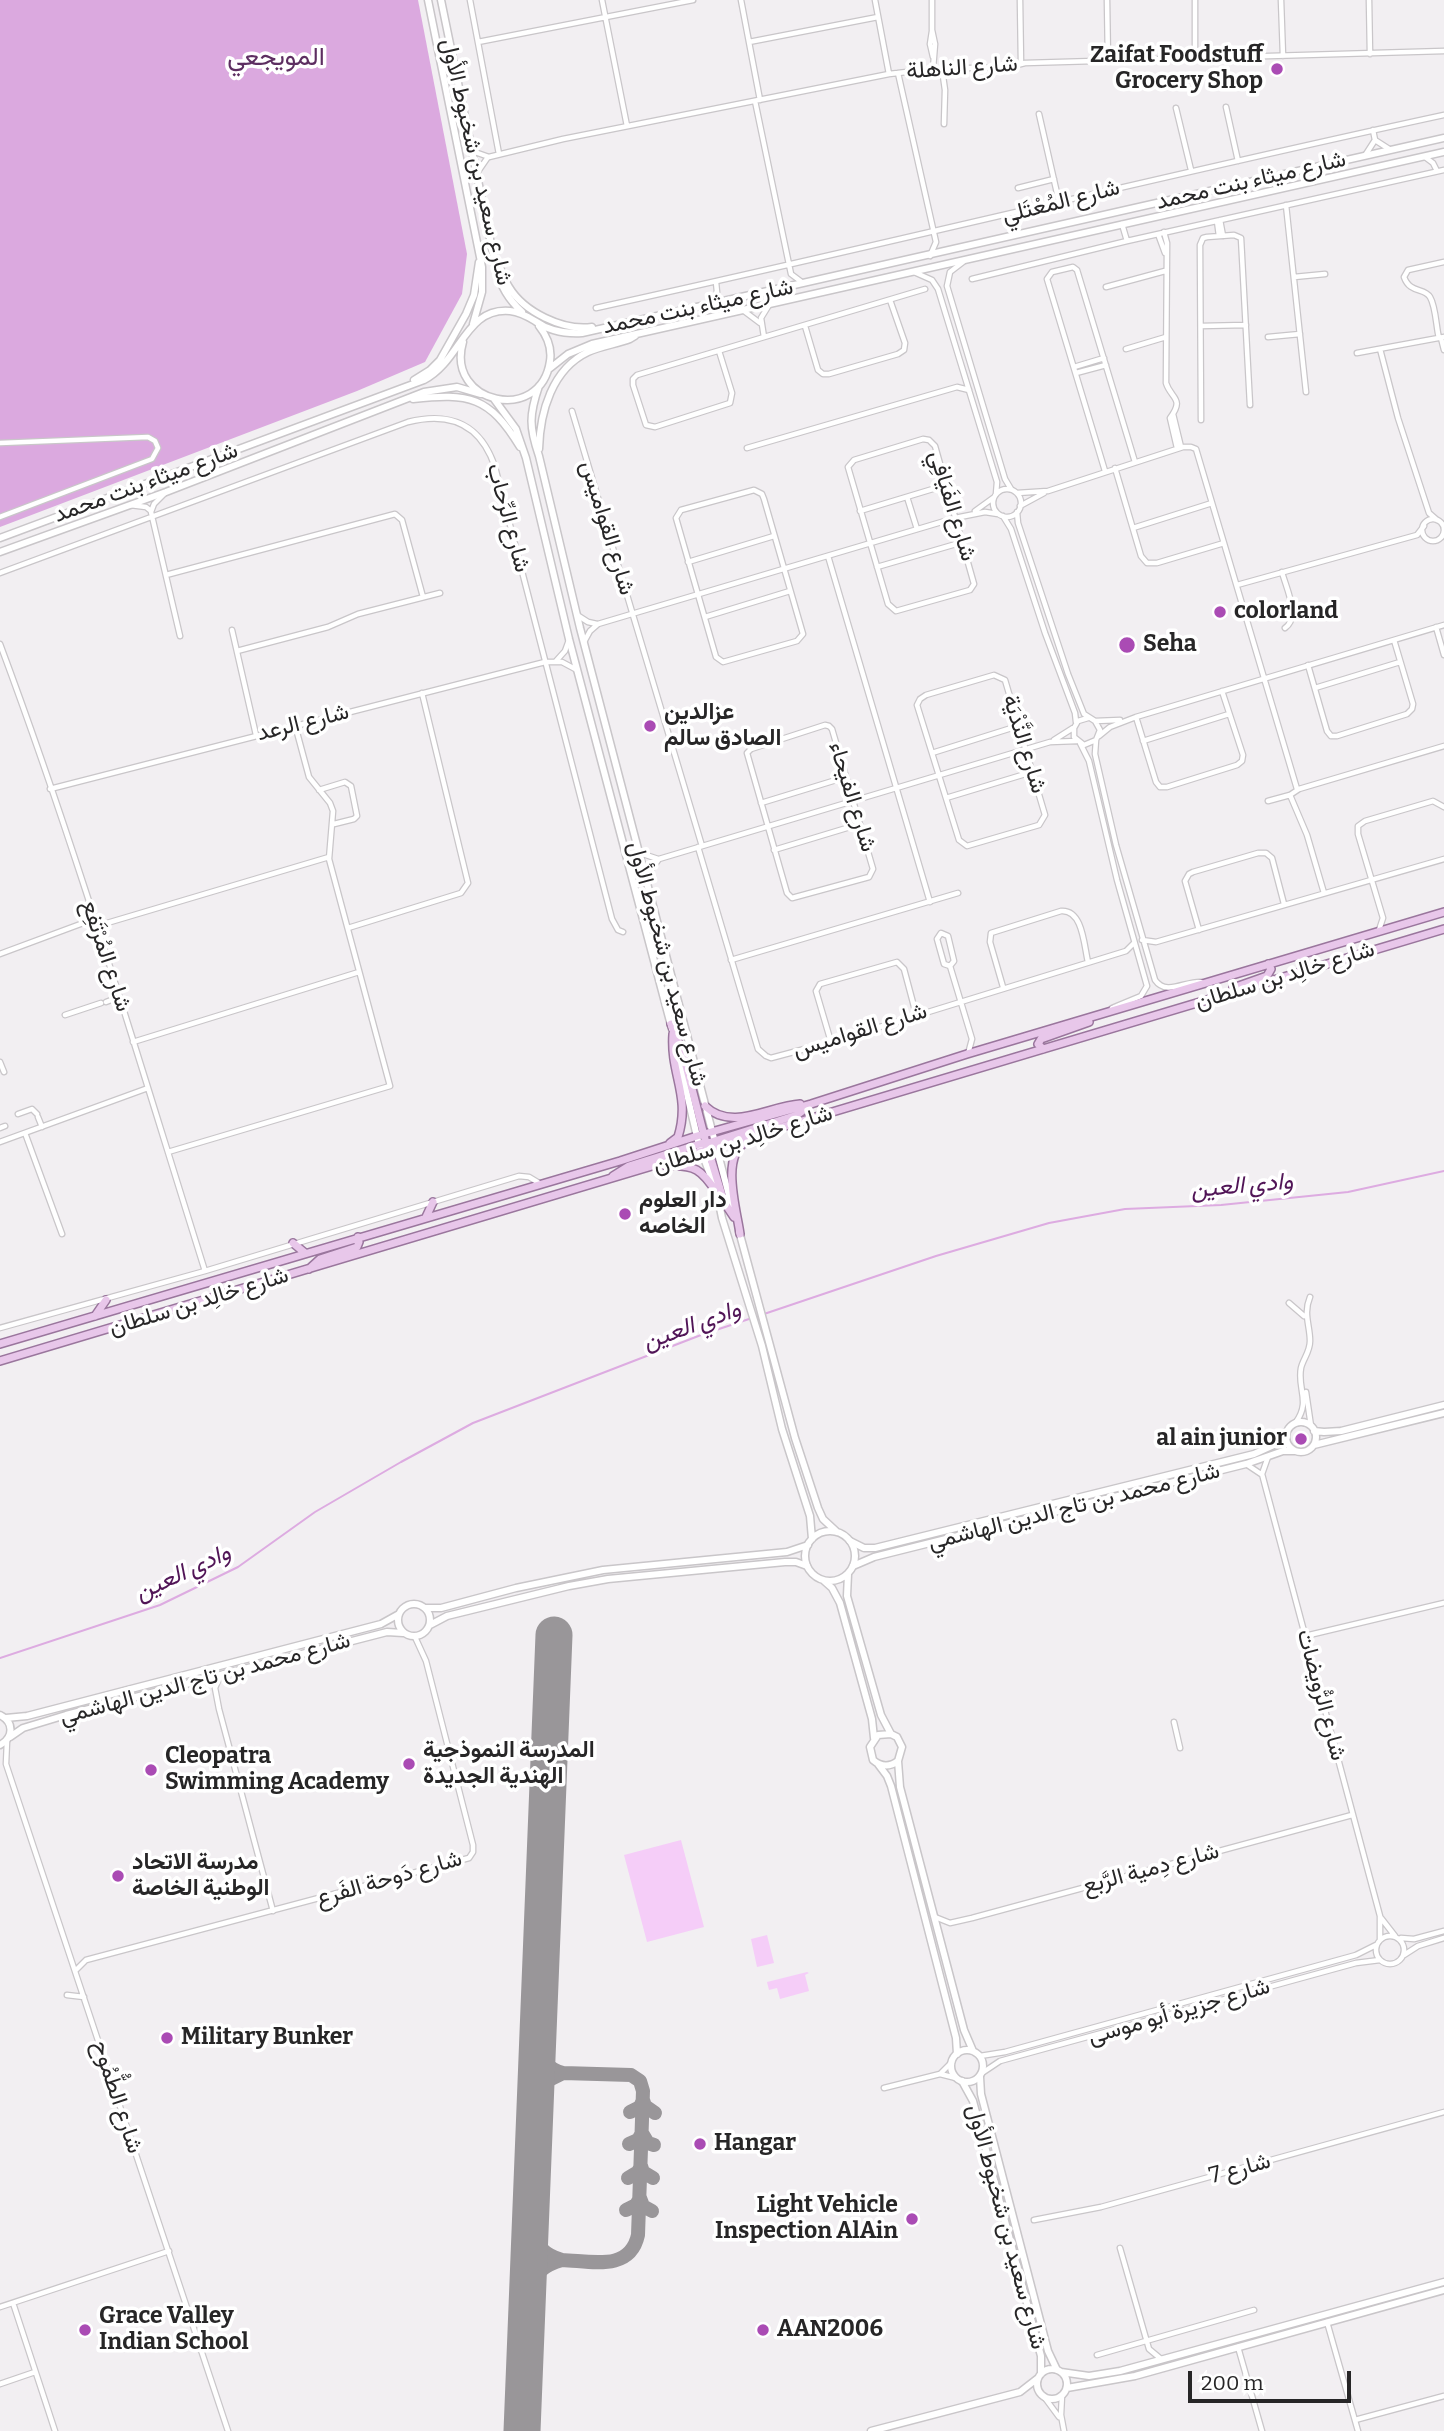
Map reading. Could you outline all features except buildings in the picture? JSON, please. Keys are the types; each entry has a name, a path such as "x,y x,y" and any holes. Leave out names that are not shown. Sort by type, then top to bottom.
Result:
{"main road":[{"name":"شارع سعيد بن شخبوط الأول","path":"428,0 483,275 482,292 472,325"},
{"name":"شارع سعيد بن شخبوط الأول","path":"441,0 475,176 502,287 526,316"},
{"name":"شارع ميثاء بنت محمد","path":"0,538 437,373 447,363 472,325 482,317 498,311 516,312 553,330 572,334 948,252 1444,138"},
{"name":"شارع ميثاء بنت محمد","path":"549,369 581,347 1443,152"},
{"path":"494,254 512,292 547,319 577,328 615,322 628,323"},
{"path":"401,388 430,370 443,355 471,305 479,257"},
{"path":"464,337 461,362 471,385 481,394 494,399 520,399 539,386 549,369 549,344 536,322"},
{"path":"539,456 540,425 544,407 568,366 589,352 630,340 639,333"},
{"name":"شارع سعيد بن شخبوط الأول","path":"539,386 530,418 532,435 705,1105 707,1142"},
{"name":"شارع ميثاء بنت محمد","path":"0,552 166,492 424,392 449,387 464,388 481,394"},
{"path":"403,400 453,395 477,403 505,422 526,458"},
{"name":"شارع سعيد بن شخبوط الأول","path":"494,399 516,429 526,458 569,639 673,1034 707,1142 722,1218 762,1346 782,1429 810,1516 810,1542"},
{"name":"شارع خالِد بن سلطان","path":"0,1361 651,1168 707,1142 811,1104 967,1054 1444,912"},
{"name":"شارع خالِد بن سلطان","path":"0,1344 540,1183 620,1161 764,1133 838,1112 914,1086 1444,929"},
{"path":"1224,994 1243,983 1267,976 1271,969 1268,964"},
{"path":"1043,1049 1038,1046 1039,1040 1082,1026 1095,1017"},
{"path":"671,1024 683,1054 724,1202 734,1217 740,1234 795,1438 818,1508 823,1519 850,1541 855,1555 848,1574 839,1580 823,1580"},
{"path":"620,1161 673,1142 678,1137 684,1106 674,1061 673,1034"},
{"path":"705,1105 717,1114 736,1118 790,1104 811,1104"},
{"path":"740,1234 730,1181 736,1152 741,1144 764,1133"},
{"path":"610,1179 629,1166 707,1142"},
{"path":"651,1168 680,1166 701,1172 718,1193"},
{"path":"426,1217 433,1202"},
{"path":"308,1269 320,1259 357,1247 358,1237"},
{"path":"293,1243 305,1253"},
{"path":"95,1316 106,1300"},
{"path":"1444,1405 1341,1431 1313,1428 1304,1422 1296,1422 1289,1426 1286,1442 1295,1451 1303,1452 1314,1445 1444,1413"},
{"path":"1313,1428 1316,1437 1314,1445"},
{"name":"شارع محمد بن تاج الدين الهاشمي","path":"850,1541 864,1548 875,1548 1065,1502 1254,1454 1276,1444 1286,1433"},
{"name":"شارع محمد بن تاج الدين الهاشمي","path":"853,1566 874,1557 1246,1464 1283,1451 1295,1451"},
{"path":"425,1608 430,1618 426,1632 415,1637 403,1633 398,1626 399,1614 403,1608 410,1605 441,1608 580,1573 646,1564 787,1552 810,1542 824,1532 837,1532"},
{"path":"807,1566 805,1557 810,1542"},
{"path":"430,1625 452,1615 608,1579 785,1562 807,1566 832,1588 838,1598 873,1718 874,1738 870,1751 891,1786 955,2033 957,2054"},
{"path":"848,1574 846,1590 881,1715 891,1734"},
{"name":"شارع محمد بن تاج الدين الهاشمي","path":"3,1716 27,1716 385,1623 399,1614"},
{"name":"شارع محمد بن تاج الدين الهاشمي","path":"5,1741 28,1726 387,1632 403,1633"},
{"path":"3,1716 10,1725 5,1741"},
{"path":"874,1738 891,1734 897,1737 902,1747 898,1761 899,1782 964,2031 973,2051"},
{"path":"878,1764 890,1765 898,1761"},
{"path":"965,2050 973,2051 980,2056 984,2066 981,2075 973,2081 959,2080 952,2072 952,2062 957,2054 965,2050"},
{"name":"شارع سعيد بن شخبوط الأول","path":"981,2075 981,2094 1048,2351 1059,2371"},
{"name":"شارع سعيد بن شخبوط الأول","path":"959,2080 973,2101 1041,2356 1039,2376"},
{"path":"1020,2392 1048,2370 1089,2376 1121,2371 1444,2282"},
{"path":"1067,2388 1135,2376 1444,2290"},
{"path":"871,2431 1020,2392 1054,2399 1062,2395 1067,2388 1066,2379 1059,2371"},
{"path":"1039,2376 1037,2387 1043,2396"}],"street":[{"path":"470,0 499,154"},
{"path":"603,0 627,126"},
{"path":"478,42 693,0"},
{"path":"741,0 791,274 805,284"},
{"path":"874,0 889,74"},
{"path":"932,0 930,44 933,69"},
{"path":"1020,0 1021,64"},
{"path":"1107,0 1108,61"},
{"path":"1195,0 1195,58"},
{"path":"1281,0 1283,56"},
{"path":"1369,0 1370,54"},
{"path":"750,42 878,17"},
{"name":"شارع الناهلة","path":"489,157 627,126 889,74 933,69 1444,51"},
{"path":"942,69 945,90 944,124"},
{"path":"898,73 936,242 948,252"},
{"path":"1226,107 1238,161"},
{"path":"1176,108 1191,170"},
{"path":"1040,114 1059,202"},
{"name":"شارع المُعْتَلي","path":"596,307 790,266 1191,170 1444,115"},
{"path":"1365,156 1375,140 1373,130"},
{"path":"1375,140 1390,149"},
{"path":"470,148 478,155 489,157"},
{"path":"1437,169 1443,152"},
{"path":"1423,156 1437,169"},
{"path":"475,176 480,165 489,157"},
{"path":"972,279 1437,169 1444,170"},
{"path":"1018,187 1054,179"},
{"path":"1286,205 1306,392"},
{"path":"1219,221 1221,236"},
{"path":"1122,224 1126,241"},
{"path":"1161,233 1165,253 1166,385 1177,402 1172,416 1179,448"},
{"path":"1200,420 1201,241 1207,237 1241,238 1250,405"},
{"path":"929,256 936,242"},
{"path":"1059,257 1062,270"},
{"path":"965,261 950,272 947,286 1004,480 1017,493 1048,491"},
{"path":"1444,262 1410,270 1404,275 1409,286 1426,293 1432,300 1444,350"},
{"path":"1105,471 1047,279 1050,273 1073,267 1077,270 1135,462"},
{"path":"1106,287 1165,271"},
{"path":"913,272 932,280 939,289 997,482 993,503 1011,529 1075,713 1074,737 1089,761 1146,982 1145,993 1115,1006 1107,1013"},
{"path":"784,288 791,274"},
{"path":"1294,277 1325,274"},
{"path":"712,304 717,292 716,282"},
{"path":"719,351 732,393 730,403 648,427 644,423 633,385 635,377 644,373 925,289"},
{"path":"717,292 728,300"},
{"path":"806,326 818,370 823,374 887,357 901,352 905,347 890,300"},
{"path":"760,324 763,313 770,304"},
{"path":"744,311 760,324 764,337"},
{"path":"1201,327 1246,325"},
{"path":"1268,337 1300,334"},
{"path":"1126,349 1166,337"},
{"path":"1357,353 1441,338"},
{"path":"1237,586 1417,535 1436,540 1444,533 1440,521 1429,513 1398,418 1380,349"},
{"path":"1074,367 1104,358"},
{"path":"1076,373 1106,365"},
{"path":"747,448 957,387 966,378"},
{"path":"957,387 969,390"},
{"name":"شارع القواميس","path":"572,411 633,614 731,960 761,1053 771,1058 831,1042 1126,951 1134,943"},
{"name":"شارع الرِّحاب","path":"0,573 152,514 408,422 433,418 460,422 483,440 491,453 612,919 618,930 623,932"},
{"path":"0,443 148,437 155,441 158,448 152,459 0,517"},
{"name":"شارع الفَيَافِي","path":"923,439 929,440 934,444 974,579 972,589 899,611 892,609 888,604 860,511 848,470 849,464 854,460 923,439"},
{"path":"584,643 590,631 598,624 970,514 990,512 1010,516 1048,491 1179,448 1191,447 1198,453 1297,789"},
{"path":"1115,468 1141,556 1147,563 1152,564 1224,543"},
{"path":"860,511 946,485"},
{"path":"970,514 1003,489 1011,489"},
{"path":"754,490 759,492 764,499 803,632 801,639 723,662 716,657 688,562 677,521 681,510 754,490"},
{"path":"166,492 154,504 152,514 180,636"},
{"path":"1017,493 1019,526 1053,633 1083,711 1088,718 1095,721 1128,719"},
{"path":"907,497 917,529"},
{"path":"1133,528 1212,503"},
{"path":"129,505 135,508 146,507 152,514"},
{"path":"1426,538 1423,533 1429,513"},
{"path":"166,575 395,514 402,520 423,597"},
{"path":"1417,535 1425,524 1440,521"},
{"path":"688,562 774,536"},
{"path":"877,567 963,542"},
{"path":"828,556 930,902"},
{"path":"1282,572 1293,617 1290,625 1285,628"},
{"path":"705,617 790,591"},
{"path":"237,651 328,627 351,616 440,593"},
{"path":"577,615 587,622 598,624"},
{"path":"1050,742 1089,744 1110,727 1136,716 1444,625"},
{"path":"1436,627 1444,655"},
{"path":"232,630 256,735"},
{"path":"556,661 565,651 569,639"},
{"path":"1308,665 1328,733 1337,736 1411,711 1413,704 1394,640"},
{"name":"شارع المُرْتَفِع","path":"0,644 97,926 205,1271"},
{"name":"شارع الرعد","path":"50,789 545,662 568,664 578,671"},
{"path":"1315,688 1400,662"},
{"name":"شارع النَّدْيَة","path":"998,675 1005,680 1025,750 1045,816 1039,825 964,845 959,840 917,705 926,695 998,675"},
{"path":"1136,716 1156,782 1160,787 1167,787 1237,765 1242,761 1222,691"},
{"path":"348,928 461,893 468,883 422,694"},
{"path":"1143,741 1229,714"},
{"path":"637,850 659,859 700,847 1050,742 1081,719 1088,718"},
{"path":"1095,721 1100,730 1095,754 1116,845 1155,980 1167,989 1189,982 1206,983"},
{"path":"168,1152 390,1086 328,856 334,824 332,807 309,777 295,725"},
{"name":"شارع الفيحاء","path":"825,725 830,726 853,801 873,867 869,877 792,898 788,895 774,850 748,751 825,725"},
{"path":"932,753 1018,726"},
{"path":"1268,801 1290,795 1297,789 1444,746"},
{"path":"946,798 1032,772"},
{"path":"761,803 846,777"},
{"path":"319,790 345,782 351,786 357,816 334,824"},
{"path":"1290,795 1307,835 1324,893"},
{"path":"1376,933 1382,918 1357,830 1361,823 1433,801 1444,807"},
{"path":"774,850 860,824"},
{"path":"1199,930 1185,886 1186,877 1193,872 1266,853 1272,858 1284,904"},
{"path":"97,926 328,856"},
{"path":"645,880 651,867 659,859"},
{"path":"1142,940 1156,942 1444,859"},
{"path":"731,960 958,893"},
{"path":"1003,987 990,942 991,933 1048,914 1065,910 1076,916 1088,962"},
{"path":"1382,918 1389,924 1399,926"},
{"path":"0,954 94,919"},
{"path":"941,933 948,936 954,961 950,966 944,964 940,952 937,939 941,933"},
{"path":"1147,953 1156,942"},
{"path":"1126,951 1137,954"},
{"path":"831,1042 816,991 820,984 897,962 904,970 916,1014"},
{"path":"950,966 972,1040 967,1054"},
{"path":"132,1042 359,972"},
{"path":"65,1016 119,997"},
{"path":"972,1040 985,1049"},
{"path":"0,1062 4,1072"},
{"path":"0,1142 148,1088"},
{"path":"18,1114 32,1109 42,1127"},
{"path":"24,1133 62,1234"},
{"path":"0,1328 106,1300 519,1176 530,1177 540,1183"},
{"path":"1296,1422 1304,1406 1301,1370 1310,1342 1306,1318 1310,1297"},
{"path":"1289,1304 1306,1318"},
{"path":"1303,1389 1308,1398 1313,1428"},
{"path":"1246,1464 1262,1474 1268,1457"},
{"name":"شارع الرُّويضات","path":"1262,1474 1380,1916 1380,1939"},
{"path":"1305,1636 1444,1603"},
{"name":"شارع دَوحة الفَرع","path":"86,1960 463,1861 472,1855 473,1845 426,1661 415,1637"},
{"path":"221,1675 215,1688 273,1911"},
{"path":"202,1680 215,1688"},
{"path":"1174,1722 1180,1748"},
{"name":"شارع الطُّمُوح","path":"5,1741 6,1764 228,2431"},
{"name":"شارع الطُّمُوح","path":"0,1756 6,1764"},
{"name":"شارع دِمية الرَّبع","path":"950,1923 1352,1815"},
{"name":"شارع الرُّويضات","path":"1380,1916 1396,1937"},
{"path":"934,1917 950,1923 940,1937"},
{"path":"1444,1931 1414,1939 1388,1936 1380,1939 1376,1951 1380,1960 1393,1964 1418,1946 1444,1938"},
{"path":"1396,1937 1404,1948 1403,1956"},
{"name":"شارع جزيرة أبو موسى","path":"980,2056 1005,2052 1356,1955 1376,1945"},
{"path":"69,1954 86,1960 75,1971"},
{"name":"شارع جزيرة أبو موسى","path":"981,2075 1000,2061 1356,1963 1380,1960"},
{"path":"67,1995 84,1997"},
{"path":"884,2088 940,2074 952,2062"},
{"path":"940,2074 959,2080"},
{"name":"شارع 7","path":"1034,2220 1101,2207 1444,2112"},
{"path":"1120,2248 1149,2349 1143,2365"},
{"path":"0,2307 169,2251"},
{"path":"13,2303 55,2431"},
{"path":"1097,2355 1254,2310"},
{"path":"1328,2322 1358,2431"},
{"path":"1238,2346 1262,2431"},
{"path":"1149,2349 1164,2360"},
{"path":"0,2384 35,2372"},
{"path":"1062,2395 1064,2431"},
{"path":"1043,2396 1062,2421"},
{"path":"1355,2420 1444,2396"}],"shaded area":[{"path":"0,0 418,0 467,254 462,294 425,362 357,391 0,527"},
{"path":"681,1840 704,1927 647,1942 624,1855"},
{"path":"767,1935 774,1963 757,1967 751,1939"},
{"path":"809,1973 805,1975 809,1991 780,1999 777,1988 769,1990 767,1982"}],"waterway":[{"name":"وادي العين","path":"764,1314 936,1256 1049,1223 1125,1209 1221,1205 1348,1192 1444,1171"},
{"name":"وادي العين","path":"0,1658 160,1605 238,1567 315,1512 473,1423 752,1318"}],"taxiway":[{"path":"536,2098 543,2083 563,2073 546,2064 538,2046"},
{"path":"562,2260 608,2262 627,2255 634,2247 638,2235 643,2091 640,2081 631,2075 563,2073"},
{"path":"630,2112 640,2107 643,2100 645,2106 655,2113"},
{"path":"629,2144 638,2140 642,2133 648,2143 654,2145"},
{"path":"628,2178 638,2172 641,2166 643,2172 653,2178"},
{"path":"626,2210 636,2205 640,2198 643,2206 652,2211"},
{"path":"528,2290 541,2270 562,2260 541,2248 530,2226"}],"runway":[{"path":"522,2431 554,1635"}],"place":[{"name":"Zaifat Foodstuff Grocery Shop","path":"1277,69"},
{"name":"colorland","path":"1220,612"},
{"name":"Seha","path":"1127,645"},
{"name":"عزالدين الصادق سالم","path":"650,726"},
{"name":"دار العلوم الخاصه","path":"625,1214"},
{"name":"al ain junior","path":"1301,1439"},
{"name":"المدرسة النموذجية الهندية الجديدة","path":"409,1764"},
{"name":"Cleopatra Swimming Academy","path":"151,1770"},
{"name":"مدرسة الاتحاد الوطنية الخاصة","path":"118,1876"},
{"name":"Military Bunker","path":"167,2038"},
{"name":"Hangar","path":"700,2144"},
{"name":"Light Vehicle Inspection AlAin","path":"912,2219"},
{"name":"Grace Valley Indian School","path":"85,2330"},
{"name":"AAN2006","path":"763,2330"}],"district":[{"name":"المويجعي","path":"276,58"}]}
